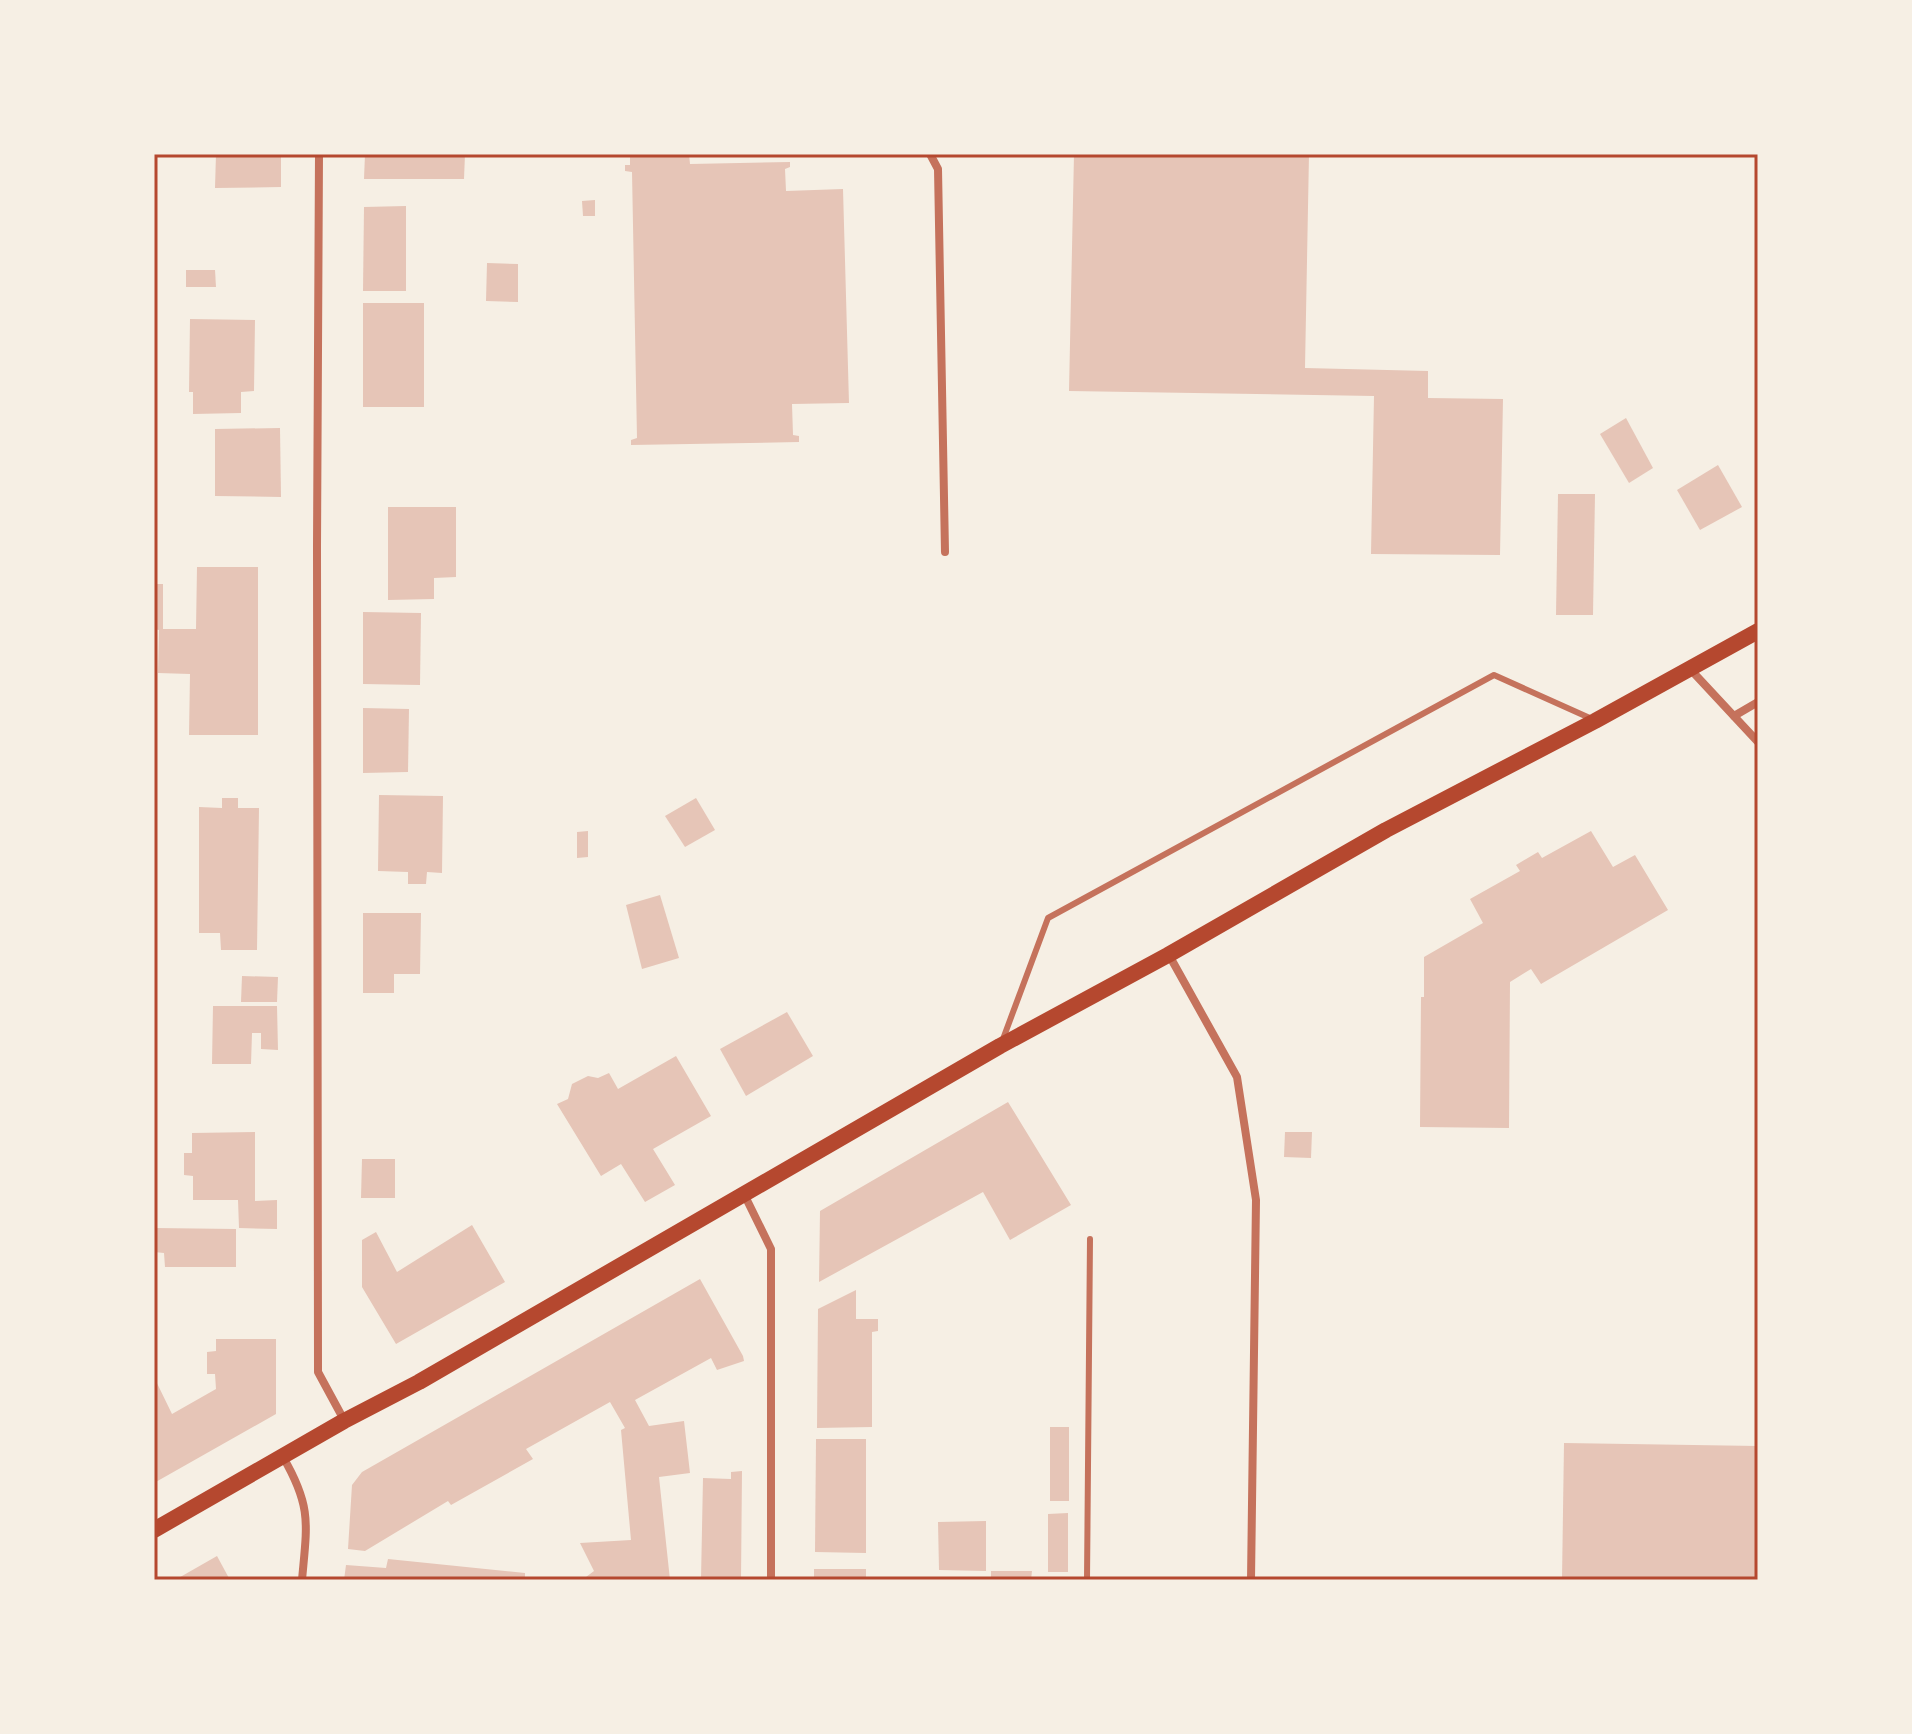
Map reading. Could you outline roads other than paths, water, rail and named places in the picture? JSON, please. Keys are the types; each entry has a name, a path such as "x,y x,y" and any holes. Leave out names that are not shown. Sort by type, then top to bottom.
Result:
{"main road":[{"path":"154,1530 344,1421 419,1382 1000,1046 1168,955 1386,830 1691,670 1758,631"}],"street":[{"path":"319,154 318,1372 344,1421"},
{"path":"930,154 938,169 945,552"},
{"path":"1691,670 1758,742"},
{"path":"1734,716 1758,702"},
{"path":"1168,955 1237,1077 1256,1200 1251,1580"},
{"path":"744,1194 771,1249 771,1580"},
{"path":"283,1457 298,1483 308,1520 302,1580"}],"lane":[{"path":"1000,1046 1048,918 1075,903 1494,675 1595,721"},
{"path":"1087,1580 1090,1239"}]}
